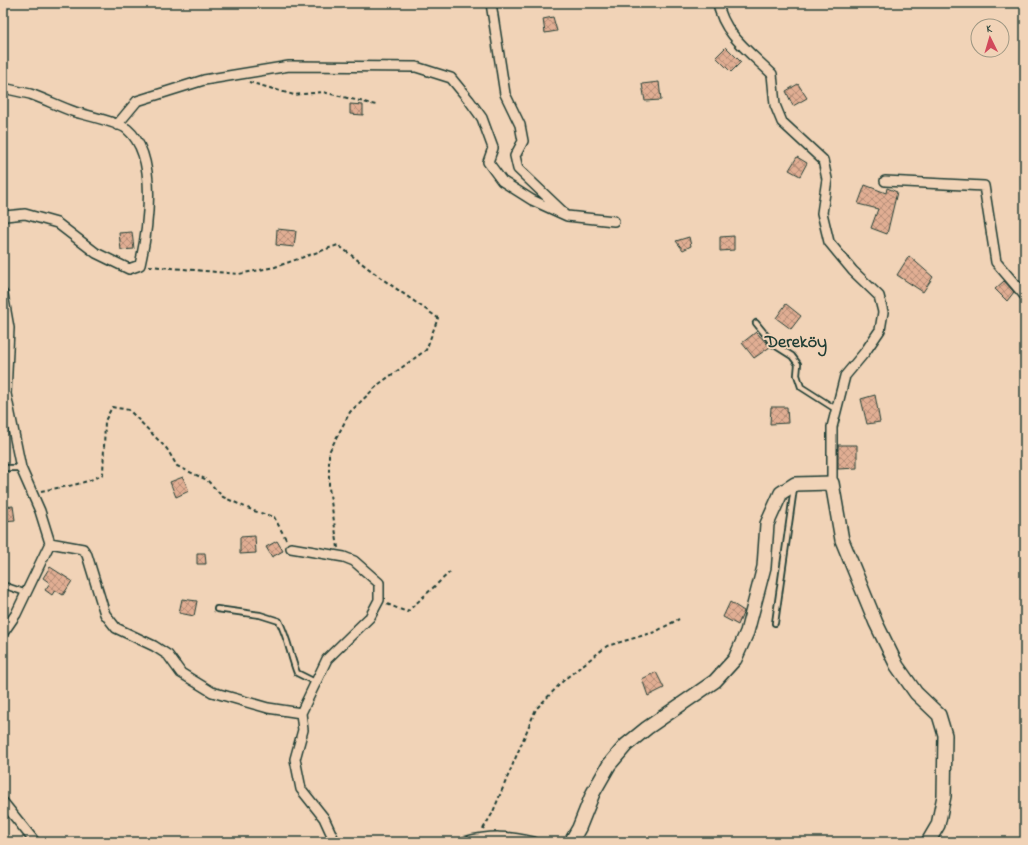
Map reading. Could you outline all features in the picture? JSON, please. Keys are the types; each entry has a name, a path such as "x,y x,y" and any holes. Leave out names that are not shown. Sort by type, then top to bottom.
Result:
{"street":[{"path":"491,3 505,94 520,125 523,141 515,156 518,169 567,216"},
{"path":"718,3 730,33 772,74 775,105 782,122 823,160 827,179 822,213 829,242 853,271 879,296 883,312 880,330 865,352 845,376 832,427 832,483 842,540 876,623 897,666 916,693 939,715 945,735 944,796 938,825 928,842"},
{"path":"117,125 137,101 204,80 289,66 416,67 451,78 469,100 482,118 493,148 488,162 502,181 532,200 567,216 614,221"},
{"path":"3,82 73,111 126,127 138,140 146,171 149,196 148,218 140,265 129,269 96,253 57,223 25,214 4,216 3,218"},
{"path":"3,88 30,94"},
{"path":"885,181 984,186 996,262 1025,296"},
{"path":"3,294 9,328 4,392 21,468 40,511 50,543 16,614 3,633"},
{"path":"571,842 579,828 593,793 609,765 626,745 647,728 715,681 736,659 747,632 764,567 767,524 781,493 795,484 832,483"},
{"path":"50,543 83,549 88,555 106,614 116,628 154,646 168,655 181,673 212,692 268,708 301,713"},
{"path":"291,548 339,556 354,561 379,583 379,600 370,617 327,659 301,713 303,730 296,759 301,789 324,818 335,842"},
{"path":"3,802 35,842"},
{"path":"464,842 507,836 534,842"}],"lane":[{"path":"756,323 773,344 792,356 798,364 797,374 801,387 837,410"},
{"path":"3,468 21,468"},
{"path":"775,623 795,484"},
{"path":"3,585 26,593"},
{"path":"217,609 260,615 279,621 287,636 290,655 297,673 315,682"}],"path":[{"path":"247,82 294,95 323,92 376,105"},
{"path":"140,265 239,274 275,267 338,245 381,278 438,318 426,350 379,384 350,412 329,452 329,488 339,556"},
{"path":"31,492 70,486 96,478 103,474 105,421 112,407 129,410 167,448 177,466 207,480 222,497 254,511 274,517 291,548"},
{"path":"379,600 407,612 450,572"},
{"path":"477,839 492,814 536,709 565,679 607,646 655,632 679,619"}],"building":[{"path":"553,17 557,31 545,33 543,19"},
{"path":"726,47 741,62 731,72 716,57"},
{"path":"659,82 661,100 645,101 642,84"},
{"path":"798,84 807,98 793,106 786,91"},
{"path":"350,104 363,105 363,115 350,114"},
{"path":"797,157 807,163 800,176 789,170"},
{"path":"865,185 886,193 887,188 897,192 887,234 871,228 878,209 858,204"},
{"path":"277,229 296,231 294,247 276,245"},
{"path":"132,232 134,249 121,250 119,233"},
{"path":"734,236 734,250 720,251 720,237"},
{"path":"689,237 691,246 683,250 676,241"},
{"path":"909,256 933,277 923,292 897,275"},
{"path":"1004,281 1014,292 1007,301 995,289"},
{"path":"786,304 801,316 791,329 776,318"},
{"path":"756,332 770,347 754,358 742,343"},
{"path":"875,395 880,422 867,424 861,399"},
{"path":"771,407 787,407 788,423 770,424"},
{"path":"838,445 857,445 857,468 838,469"},
{"path":"183,477 189,491 176,497 170,482"},
{"path":"13,506 15,520 3,521 3,507"},
{"path":"255,536 256,553 240,554 240,537"},
{"path":"277,541 283,551 272,557 266,547"},
{"path":"197,553 205,553 206,564 197,564"},
{"path":"50,567 72,581 63,595 55,590 52,595 45,590 50,583 43,578"},
{"path":"182,599 197,601 194,616 179,613"},
{"path":"730,602 744,611 738,625 723,617"},
{"path":"656,672 664,688 648,696 642,679"}],"district":[{"name":"Dereköy","path":"796,343"}]}
